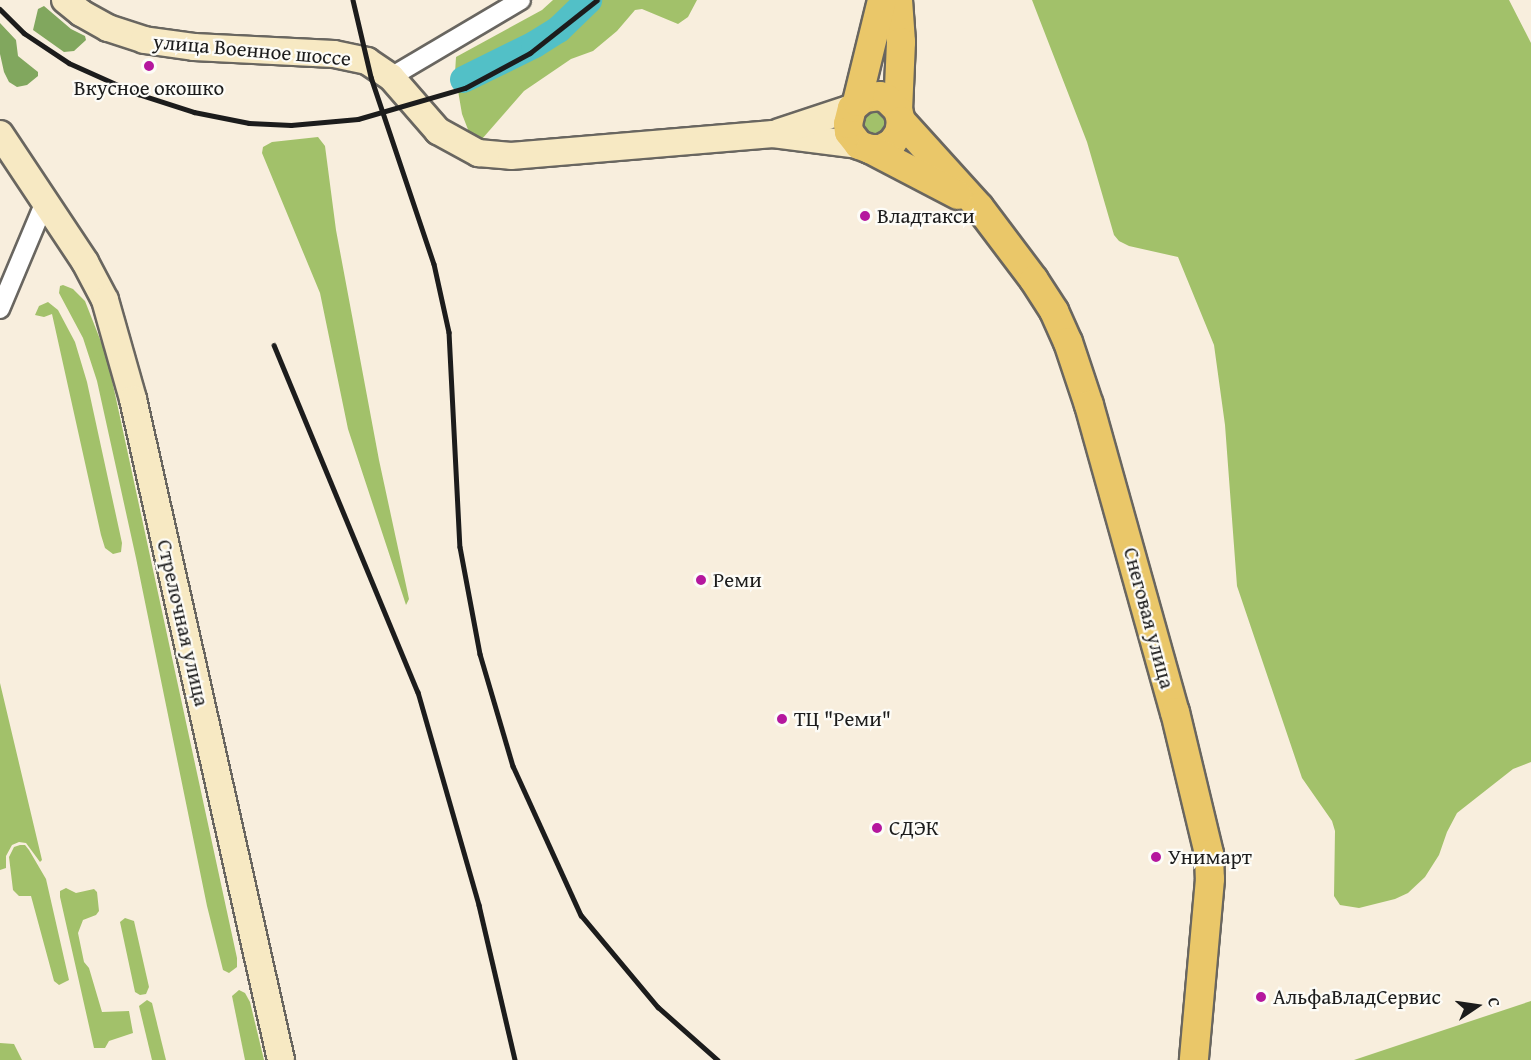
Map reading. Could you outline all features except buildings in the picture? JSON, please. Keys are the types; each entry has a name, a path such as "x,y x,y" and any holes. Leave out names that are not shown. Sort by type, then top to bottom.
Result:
{"main road":[{"name":"улица Военное шоссе","path":"64,0 81,13 108,28 144,40 194,47 334,54 367,61 392,77 438,131 478,153 511,156 773,134 864,147"},
{"path":"882,0 848,124 849,132 864,147 881,149 892,143 899,133 901,42 898,0"},
{"path":"854,105 864,98 879,96 894,104 900,116"},
{"name":"улица Военное шоссе","path":"773,134 854,105"},
{"name":"Снеговая улица","path":"900,116 979,207 1034,280 1054,311 1068,342 1123,521 1195,789 1209,854 1210,879 1194,1060"},
{"name":"Стрелочная улица","path":"0,134 85,262 105,300 133,399 281,1060"},
{"name":"Снеговая улица","path":"864,147 979,207"}],"street":[{"path":"392,77 521,0"},
{"path":"0,309 45,202"}],"green space":[{"path":"553,0 697,0 688,17 678,24 642,9 635,10 617,31 593,51 571,59 524,91 482,139 472,140 462,114 455,73 456,57 542,10"},
{"path":"1032,0 1509,0 1531,43 1531,762 1513,769 1457,813 1439,855 1425,877 1408,893 1395,899 1359,908 1340,905 1334,896 1335,831 1332,821 1302,778 1237,586 1225,425 1214,345 1178,257 1129,246 1119,241 1114,235 1087,142"},
{"path":"44,6 71,29 85,36 86,40 74,51 64,52 33,30 38,9"},
{"path":"0,23 16,40 18,56 38,72 38,76 27,85 17,87 9,82 4,72 0,54"},
{"path":"874,111 883,114 886,123 883,132 874,135 865,132 862,123 865,114"},
{"path":"318,137 325,146 336,230 379,460 409,599 406,605 348,429 320,293 262,153 263,147 272,142"},
{"path":"60,286 73,289 85,301 107,357 237,958 237,967 229,973 223,970 207,906 136,558 97,381 83,338 59,293"},
{"path":"48,302 58,310 75,342 87,382 122,543 121,552 113,554 105,548 101,535 52,314 44,317 35,315 39,306"},
{"path":"0,683 42,860 40,862 26,843 19,842 12,845 6,856 6,868 0,870"},
{"path":"25,845 29,850 46,879 69,980 59,985 54,981 31,896 19,896 13,890 9,857 14,847"},
{"path":"66,888 76,893 94,889 97,892 99,911 96,915 83,920 78,933 84,962 89,968 102,1012 129,1011 133,1033 109,1041 105,1048 94,1048 60,897 60,891"},
{"path":"125,918 134,921 149,987 146,994 140,995 135,992 120,922"},
{"path":"239,990 245,993 250,1002 264,1060 245,1060 232,996"},
{"path":"147,1000 152,1003 166,1060 152,1060 139,1006"},
{"path":"1531,1001 1531,1060 1354,1060"},
{"path":"0,1043 14,1044 22,1060 0,1060"}],"waterway":[{"path":"463,79 534,44 558,29 588,0"}],"railway":[{"path":"353,0 371,77 434,264 449,332 460,547 480,654 513,766 581,915 658,1007 718,1060"},
{"path":"0,9 24,33 69,63 138,94 194,112 249,123 291,125 358,119 465,88 530,53 597,0"},
{"path":"274,345 418,692 479,905 515,1060"}],"place":[{"name":"Вкусное окошко","path":"149,66"},
{"name":"Владтакси","path":"865,216"},
{"name":"Реми","path":"701,580"},
{"name":"ТЦ \"Реми\"","path":"782,719"},
{"name":"СДЭК","path":"877,828"},
{"name":"Унимарт","path":"1156,857"},
{"name":"АльфаВладСервис","path":"1261,997"}]}
